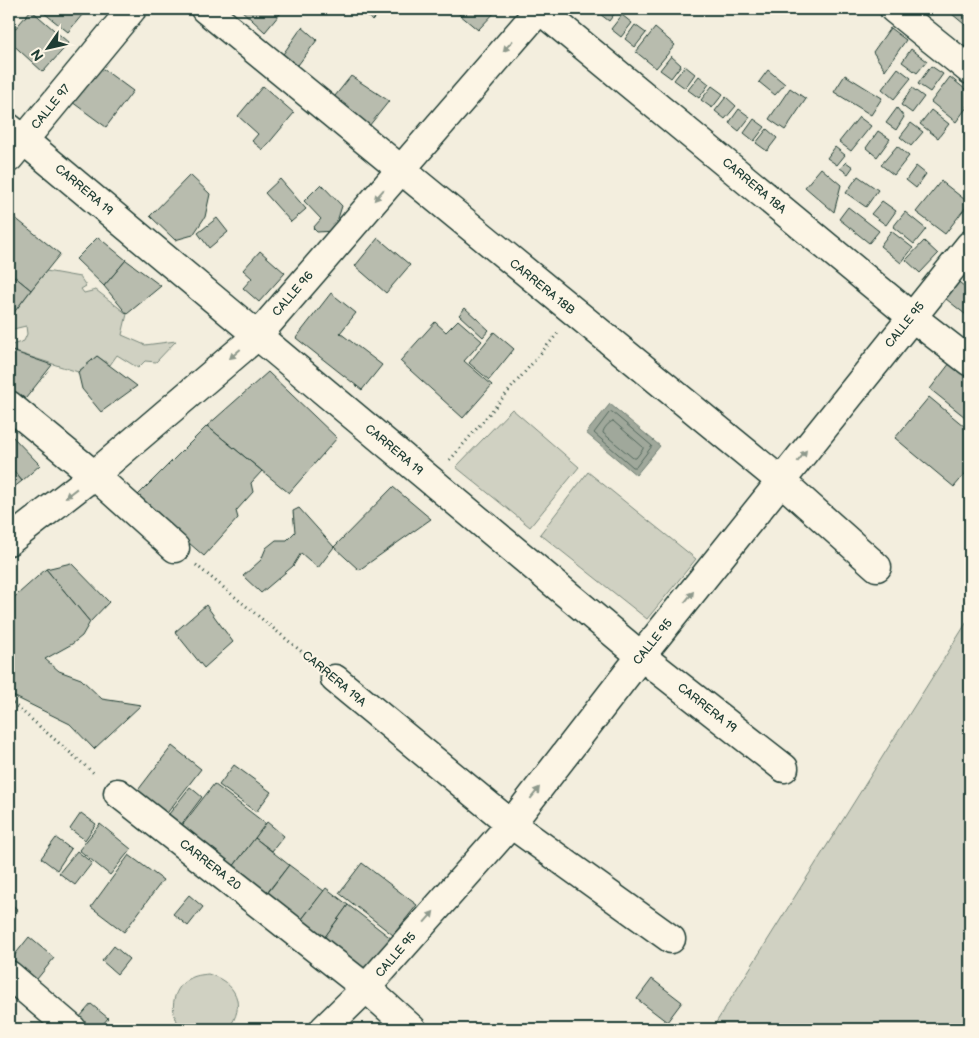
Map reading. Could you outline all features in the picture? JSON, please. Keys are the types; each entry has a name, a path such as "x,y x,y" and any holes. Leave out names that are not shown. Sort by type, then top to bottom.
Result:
{"street":[{"name":"CALLE 97","path":"14,142 132,9"},
{"name":"CARRERA 18B","path":"205,9 400,171 782,482 877,567"},
{"name":"CALLE 96","path":"9,541 94,475 257,336 540,9"},
{"name":"CARRERA 18A","path":"540,9 912,317 970,362"},
{"path":"894,9 970,70"},
{"name":"CARRERA 19","path":"14,142 257,336 641,656 784,768"},
{"name":"CALLE 95","path":"324,1029 366,988 511,824 641,656 970,245"},
{"path":"9,405 94,475 175,548"},
{"name":"CARRERA 19A","path":"335,679 511,824 671,939"},
{"name":"CARRERA 20","path":"118,793 366,988 412,1029"},
{"path":"9,975 72,1029"}],"path":[{"path":"431,481 575,313"},
{"name":"CARRERA 19A","path":"175,548 335,679"},
{"path":"9,700 118,793"}],"shaded area":[{"path":"46,271 80,277 86,286 81,289 84,293 96,290 127,314 122,335 145,345 176,341 156,362 145,361 138,368 117,355 110,365 97,356 78,372 9,350 9,346 24,341 27,334 26,326 9,330 9,319"},
{"path":"512,409 579,467 530,527 456,467"},
{"path":"588,472 696,559 647,619 540,534"},
{"path":"970,617 970,1029 712,1029"},
{"path":"208,974 226,983 236,996 237,1011 234,1020 228,1029 183,1029 175,1017 174,1010 175,996 178,989 189,979"}],"water":[{"path":"610,404 660,446 636,475 586,433"}],"building":[{"path":"39,9 87,9 68,32"},
{"path":"240,9 284,9 265,32"},
{"path":"361,9 384,9 372,21"},
{"path":"453,9 498,9 478,30"},
{"path":"598,9 618,9 609,21 596,11"},
{"path":"956,9 970,9 970,29 952,14"},
{"path":"31,10 69,43 43,72 9,41 9,36"},
{"path":"622,15 632,23 621,37 611,29"},
{"path":"635,25 646,33 635,47 625,39"},
{"path":"302,27 317,40 295,69 281,57"},
{"path":"655,28 675,45 656,68 636,52"},
{"path":"890,28 906,40 885,70 873,52"},
{"path":"911,49 927,61 917,73 902,62"},
{"path":"671,56 681,65 671,78 660,70"},
{"path":"99,66 133,91 106,127 72,102"},
{"path":"685,66 695,74 685,88 674,80"},
{"path":"931,66 943,74 930,92 918,84"},
{"path":"898,68 911,78 894,99 882,89"},
{"path":"768,70 785,84 775,95 759,82"},
{"path":"845,75 882,98 871,115 834,92"},
{"path":"351,76 389,101 365,131 331,101"},
{"path":"699,76 709,84 699,98 688,90"},
{"path":"950,77 970,93 970,103 956,122 931,102"},
{"path":"263,86 294,113 263,150 252,141 258,134 238,116"},
{"path":"712,86 723,94 712,108 701,100"},
{"path":"790,88 806,99 785,130 769,119"},
{"path":"912,88 924,97 912,113 901,105"},
{"path":"726,97 736,106 725,119 715,111"},
{"path":"897,108 904,117 896,130 886,123"},
{"path":"739,109 750,117 739,131 729,123"},
{"path":"931,110 949,124 938,138 920,124"},
{"path":"859,117 871,126 851,151 839,142"},
{"path":"754,119 765,127 754,141 744,133"},
{"path":"911,123 923,132 911,146 900,137"},
{"path":"767,129 777,138 767,151 756,143"},
{"path":"878,131 890,139 877,157 866,148"},
{"path":"897,146 909,156 894,175 881,165"},
{"path":"835,147 845,155 837,165 827,158"},
{"path":"846,162 853,167 848,174 840,168"},
{"path":"916,166 926,174 916,188 906,180"},
{"path":"821,168 841,185 834,212 805,187"},
{"path":"190,175 210,194 205,217 193,235 175,240 150,216"},
{"path":"858,176 878,190 866,207 846,193"},
{"path":"280,179 306,209 291,222 265,193"},
{"path":"941,181 969,203 945,234 916,212"},
{"path":"321,184 342,206 334,231 317,232 313,228 321,219 304,201"},
{"path":"882,201 896,211 886,225 871,214"},
{"path":"848,207 879,231 869,243 839,219"},
{"path":"905,212 926,229 914,244 893,227"},
{"path":"9,213 60,254 31,290 9,272"},
{"path":"217,218 228,232 209,248 198,233"},
{"path":"891,231 913,248 901,263 880,246"},
{"path":"98,237 126,260 104,286 76,259"},
{"path":"378,238 410,265 386,293 355,266"},
{"path":"924,241 938,254 920,273 906,260"},
{"path":"260,251 285,273 259,302 243,288 252,278 243,270"},
{"path":"126,260 161,286 127,314 104,286"},
{"path":"9,272 31,290 9,319"},
{"path":"949,274 970,291 970,318 936,291"},
{"path":"331,293 356,313 340,333 382,365 362,390 296,338"},
{"path":"465,308 489,330 483,337 459,315"},
{"path":"458,320 482,341 464,361 492,385 463,418 400,361 435,322 446,332"},
{"path":"494,332 514,349 489,380 469,363"},
{"path":"9,350 52,365 22,403 9,391"},
{"path":"97,356 137,386 101,412 82,389 78,372"},
{"path":"950,363 970,379 970,421 930,389"},
{"path":"268,372 337,438 289,493 207,426"},
{"path":"929,397 970,431 970,468 954,487 895,438"},
{"path":"207,426 262,471 251,483 253,492 236,511 238,518 204,556 136,497"},
{"path":"9,433 40,465 22,481 9,465"},
{"path":"9,465 22,481 13,488 9,483"},
{"path":"393,487 431,519 359,570 334,547"},
{"path":"299,508 334,547 318,568 301,553 293,566 261,593 243,576 261,560 266,548 276,540 287,540 295,532 293,511"},
{"path":"71,563 109,602 90,622 46,569"},
{"path":"46,569 90,622 82,636 72,644 45,659 59,671 81,679 102,699 141,705 94,749 70,724 9,694 9,602"},
{"path":"206,605 233,642 204,668 175,632"},
{"path":"172,746 201,769 161,821 132,798"},
{"path":"234,765 271,792 256,812 219,785"},
{"path":"214,784 266,824 229,872 177,832"},
{"path":"190,787 202,797 175,833 162,823"},
{"path":"81,813 96,824 85,840 70,829"},
{"path":"267,822 284,836 272,851 255,838"},
{"path":"100,824 131,849 110,875 79,850"},
{"path":"56,838 71,849 57,870 41,858"},
{"path":"255,838 289,865 267,893 233,867"},
{"path":"77,851 92,863 75,885 59,873"},
{"path":"129,855 163,880 124,932 91,907"},
{"path":"362,863 417,905 393,935 339,893"},
{"path":"289,865 324,891 294,929 260,903"},
{"path":"326,888 348,905 322,941 299,923"},
{"path":"189,895 203,907 188,926 173,914"},
{"path":"9,902 18,910 9,921"},
{"path":"348,905 392,939 365,974 322,941"},
{"path":"29,937 54,958 33,984 9,965 9,962"},
{"path":"114,946 129,959 117,974 102,961"},
{"path":"652,979 682,1002 667,1022 637,999"},
{"path":"91,1004 108,1018 99,1029 78,1029 73,1025"}]}
